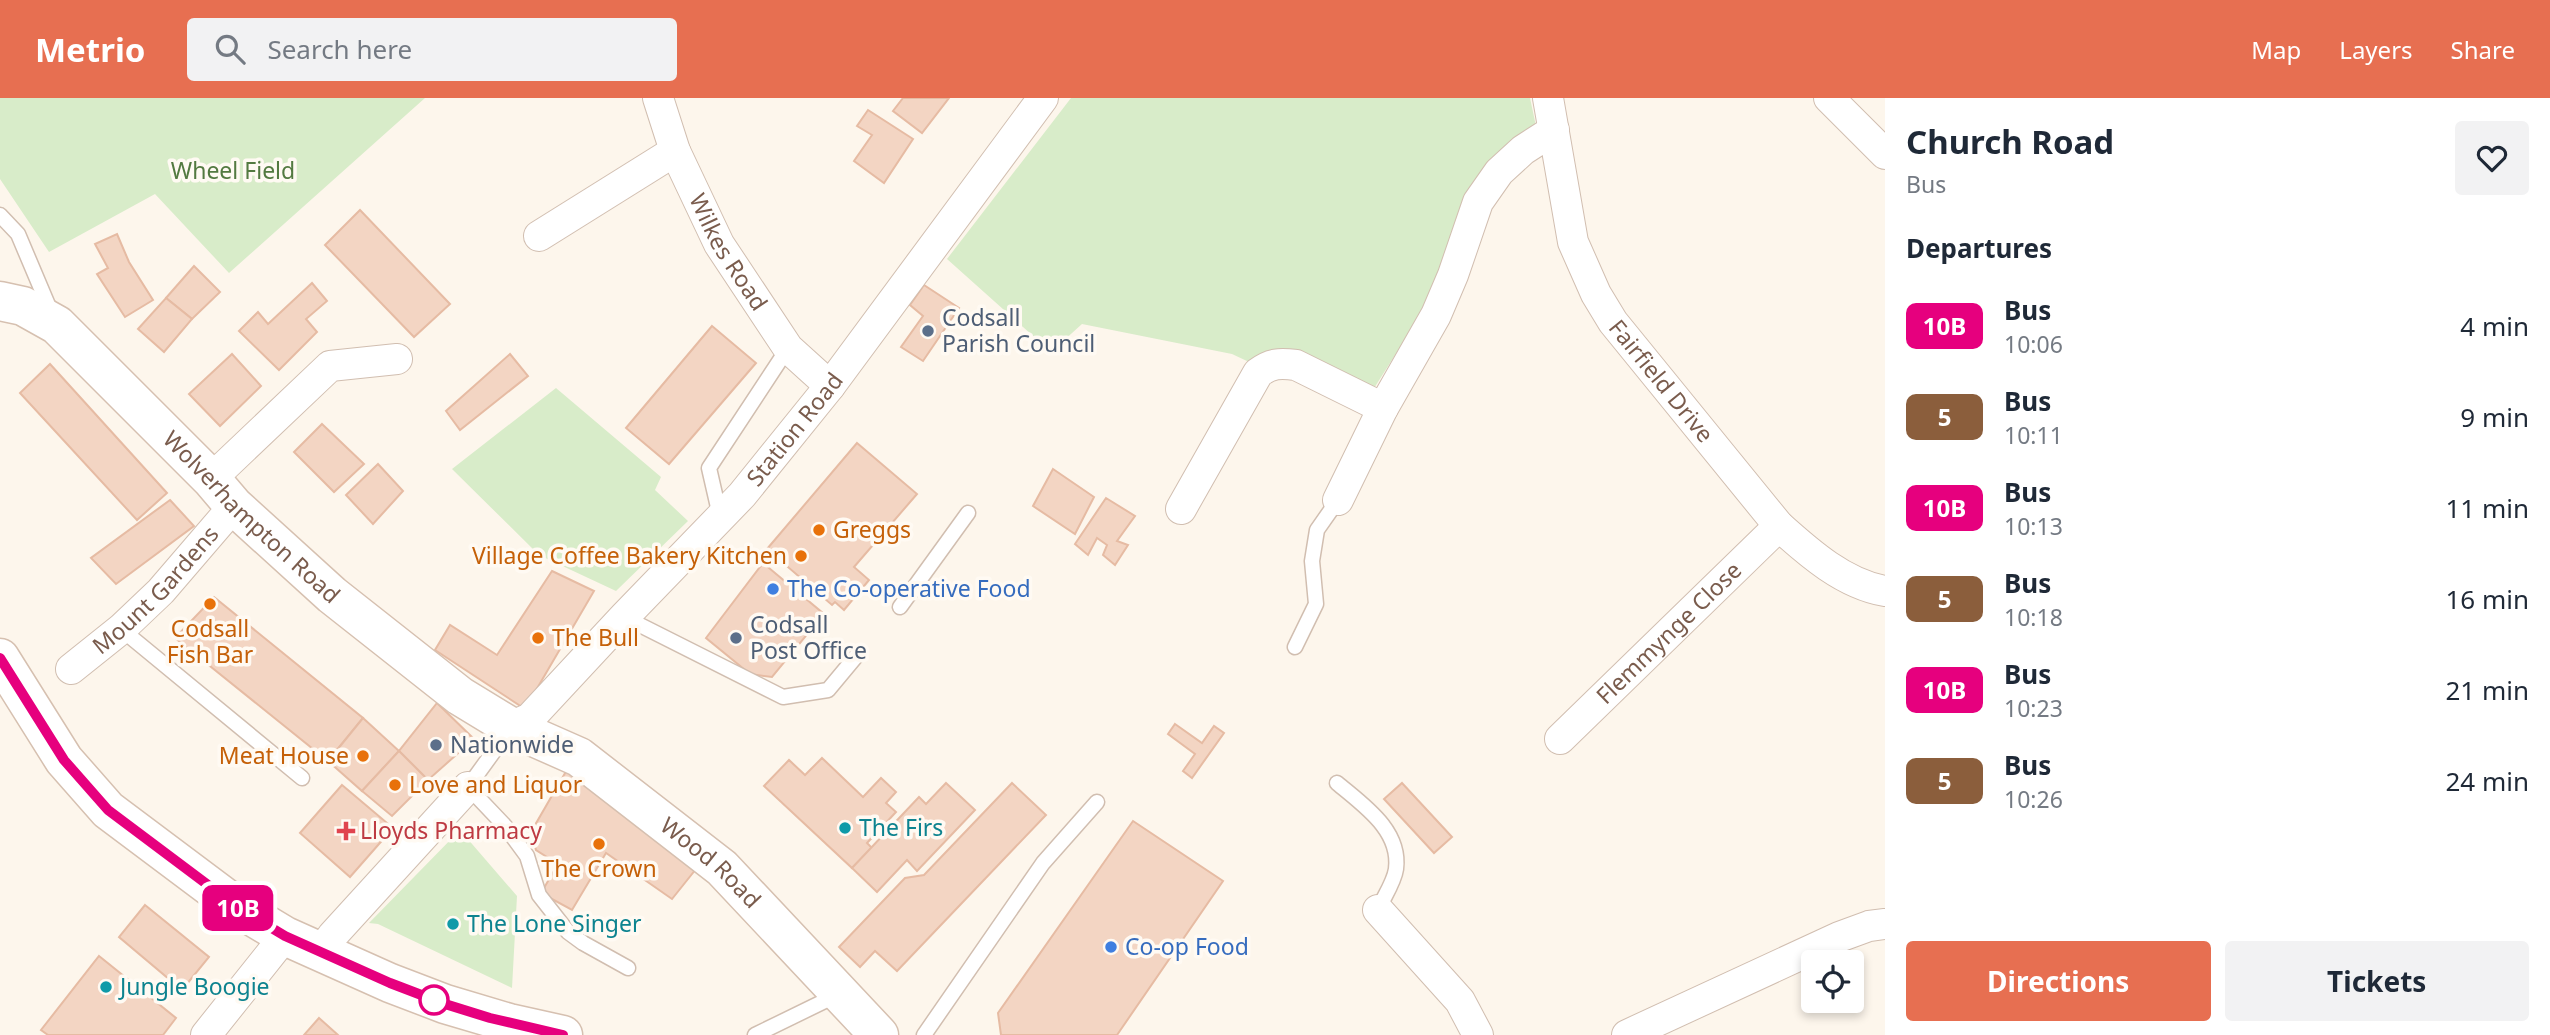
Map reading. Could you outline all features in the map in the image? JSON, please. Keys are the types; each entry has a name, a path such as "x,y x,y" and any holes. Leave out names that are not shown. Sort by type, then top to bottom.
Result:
{"street":[{"name":"Wilkes Road","path":"658,98 675,151 719,244 788,348 830,386"},
{"name":"Station Road","path":"511,727 530,718 743,495 830,386 1042,98"},
{"name":"Fairfield Drive","path":"1548,98 1573,242 1596,294 1613,322 1779,526 1829,567 1885,591"},
{"path":"1829,98 1885,155"},
{"path":"1338,500 1383,408 1436,315 1478,202 1499,172 1523,150 1554,130"},
{"path":"539,236 675,151"},
{"name":"Wolverhampton Road","path":"0,301 23,306 57,325 223,492 332,594 460,696 511,727"},
{"name":"Mount Gardens","path":"71,669 121,629 160,591 223,492 330,366 397,359"},
{"path":"1181,509 1258,373 1268,365 1296,365 1383,408"},
{"name":"Flemmynge Close","path":"1560,739 1779,526"},
{"path":"0,658 64,760 108,810 240,909 285,936 390,983 445,1004 509,1023 563,1035"},
{"name":"Wood Road","path":"511,727 579,757 722,868 879,1035"},
{"path":"321,952 338,929 468,787"},
{"path":"1378,910 1460,1001 1478,1035"},
{"path":"1642,1032 1839,937 1869,926 1885,924"},
{"path":"206,1035 285,936"}],"lane":[{"path":"0,215 18,234 57,325"},
{"path":"721,517 709,468 788,348"},
{"path":"1295,647 1316,604 1312,561 1317,530 1338,500"},
{"path":"900,607 968,513"},
{"path":"624,617 783,697 828,690 858,654"},
{"path":"121,629 302,778"},
{"path":"511,727 468,787 505,826 527,856 539,895 568,932 628,968"},
{"path":"1337,783 1369,809 1388,831 1396,853 1396,871 1378,910"},
{"path":"923,1035 1042,863 1097,802"},
{"path":"755,1035 840,994"}],"green space":[{"name":"Wheel Field","path":"0,98 425,98 229,273 155,194 49,252 0,179"},
{"path":"1071,98 1530,98 1537,131 1371,393 1249,362 1232,354 1082,324 1051,352 947,259"},
{"path":"556,388 661,477 655,490 688,521 616,591 539,555 452,469"},
{"path":"460,830 517,896 512,988 378,924 369,923"}],"building":[{"path":"903,98 949,98 922,133 893,111"},
{"path":"868,110 913,139 884,183 854,161 872,135 857,126"},
{"path":"360,210 450,304 414,337 325,245"},
{"path":"117,234 129,262 153,300 125,317 97,274 108,268 95,244"},
{"path":"194,266 220,292 192,319 166,298"},
{"path":"312,283 327,301 306,319 317,332 279,370 239,331 258,312 268,324"},
{"name":"Codsall Parish Council","path":"924,285 959,308 923,361 901,347 923,316 910,305"},
{"path":"166,298 192,319 164,352 138,329"},
{"path":"712,326 756,363 669,464 626,428"},
{"path":"232,354 261,386 220,426 189,394"},
{"path":"510,354 528,376 460,430 446,411"},
{"path":"50,364 167,493 137,520 20,393"},
{"path":"322,424 364,464 334,492 294,452"},
{"path":"857,443 917,494 854,567 869,580 844,610 835,602 832,605 767,549"},
{"path":"378,464 403,491 373,524 346,495"},
{"path":"1053,469 1094,497 1075,534 1033,506"},
{"path":"1106,498 1135,516 1117,541 1128,545 1115,565 1103,555 1107,545 1097,538 1088,555 1075,544"},
{"path":"170,500 194,526 116,584 91,558"},
{"path":"763,563 824,614 772,677 750,674 706,638"},
{"name":"The Bull","path":"552,571 594,591 525,709 435,650 450,625 497,655"},
{"path":"214,597 363,718 328,761 175,638"},
{"name":"Nationwide","path":"437,703 474,739 428,780 399,751"},
{"name":"Meat House","path":"363,718 399,751 362,791 328,761"},
{"path":"1175,724 1202,743 1214,726 1224,733 1192,778 1183,771 1195,754 1168,734"},
{"name":"Love and Liquor","path":"399,751 428,780 392,816 362,791"},
{"name":"The Firs","path":"822,758 863,797 881,778 896,792 886,803 896,812 867,843 872,848 852,868 764,786 789,760 805,775"},
{"name":"The Crown","path":"568,768 696,869 672,899 606,853 572,910 541,893 558,864 536,850 531,832"},
{"path":"946,783 975,810 917,871 907,860 877,892 852,868 919,797 926,804"},
{"path":"1012,783 1046,815 897,971 875,951 860,967 839,947 905,878 924,875"},
{"path":"1402,783 1452,837 1434,853 1384,799"},
{"name":"Lloyds Pharmacy","path":"342,785 393,828 350,877 300,833"},
{"name":"Co-op Food","path":"1133,821 1223,881 1117,1035 1001,1035 998,1013"},
{"path":"145,905 209,957 182,990 119,937"},
{"name":"Jungle Boogie","path":"99,956 176,1018 163,1035 48,1035 41,1030"},
{"path":"319,1018 338,1035 304,1035"}],"bus line":[{"name":"10B","path":"0,658 64,760 108,810 240,909 285,936 390,983 490,1018 563,1035"}],"place":[{"name":"Codsall Parish Council","path":"928,331"},
{"name":"Greggs","path":"819,530"},
{"name":"Village Coffee Bakery Kitchen","path":"801,556"},
{"name":"The Co-operative Food","path":"773,589"},
{"name":"Codsall Fish Bar","path":"210,604"},
{"name":"The Bull","path":"538,638"},
{"name":"Codsall Post Office","path":"736,638"},
{"name":"Nationwide","path":"436,745"},
{"name":"Meat House","path":"363,756"},
{"name":"Love and Liquor","path":"395,785"},
{"name":"The Firs","path":"845,828"},
{"name":"Lloyds Pharmacy","path":"346,831"},
{"name":"The Crown","path":"599,844"},
{"name":"The Lone Singer","path":"453,924"},
{"name":"Co-op Food","path":"1111,947"},
{"name":"Jungle Boogie","path":"106,987"}]}
